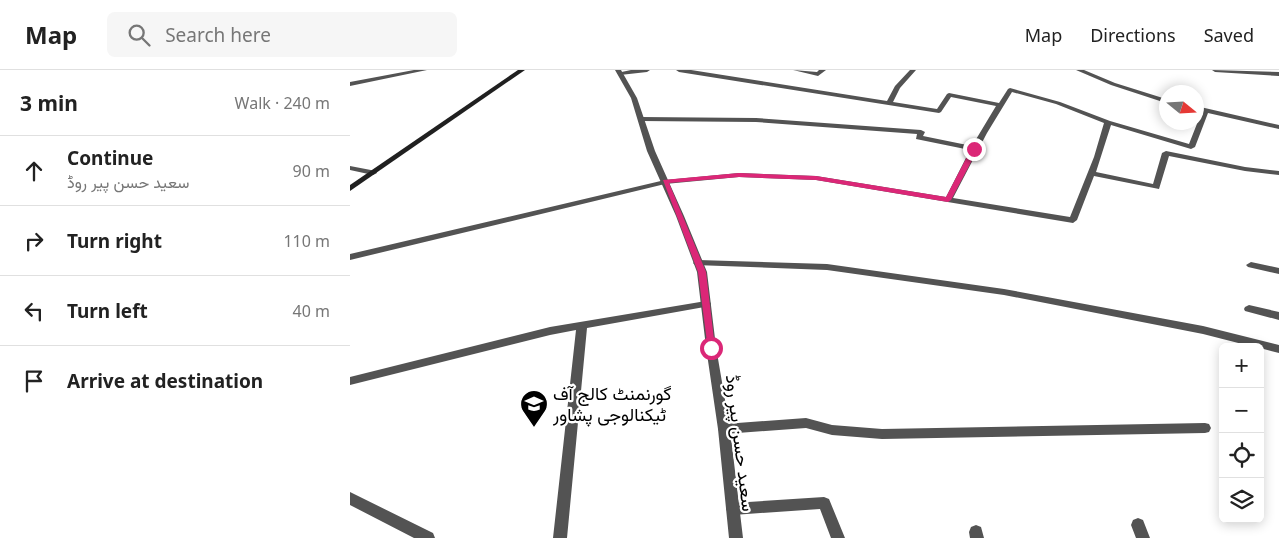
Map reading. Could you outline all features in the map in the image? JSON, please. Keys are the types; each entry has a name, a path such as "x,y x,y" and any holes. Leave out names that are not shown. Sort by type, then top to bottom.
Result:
{"main road":[{"path":"350,189 522,70"}],"street":[{"path":"406,74 413,70"},
{"path":"350,84 424,70"},
{"path":"619,72 647,70"},
{"path":"679,70 939,111 949,95 1000,105"},
{"path":"796,70 818,74 823,70"},
{"path":"889,103 897,87 913,70"},
{"path":"1079,70 1113,84 1159,99"},
{"path":"1215,70 1279,74"},
{"name":"سعید حسن پیر روڈ","path":"619,72 634,98 652,150 702,272 724,429 736,538"},
{"path":"948,200 974,149 1010,90 1058,103 1108,122 1191,147 1206,110 1279,127"},
{"path":"641,120 756,120 882,128 921,132 919,137 974,149"},
{"path":"350,257 665,182 739,175 816,178 1073,220 1092,173 1108,122"},
{"path":"1092,173 1156,187 1166,153 1279,173"},
{"path":"350,168 374,173"},
{"path":"698,263 827,267 1004,292 1203,330 1279,349"},
{"path":"1251,264 1279,271"},
{"path":"350,382 550,331 706,304"},
{"path":"1249,309 1279,316"},
{"path":"560,538 582,326"},
{"path":"724,429 806,423 832,430 882,434 1205,428"},
{"path":"350,498 428,538"},
{"path":"733,509 824,503 838,538"}],"place":[{"name":"گورنمنٹ کالج آف ٹیکنالوجی پشاور","path":"534,428"}],"route":[{"path":"711,348 702,272 665,182 739,175 816,178 948,200 974,149"}]}
